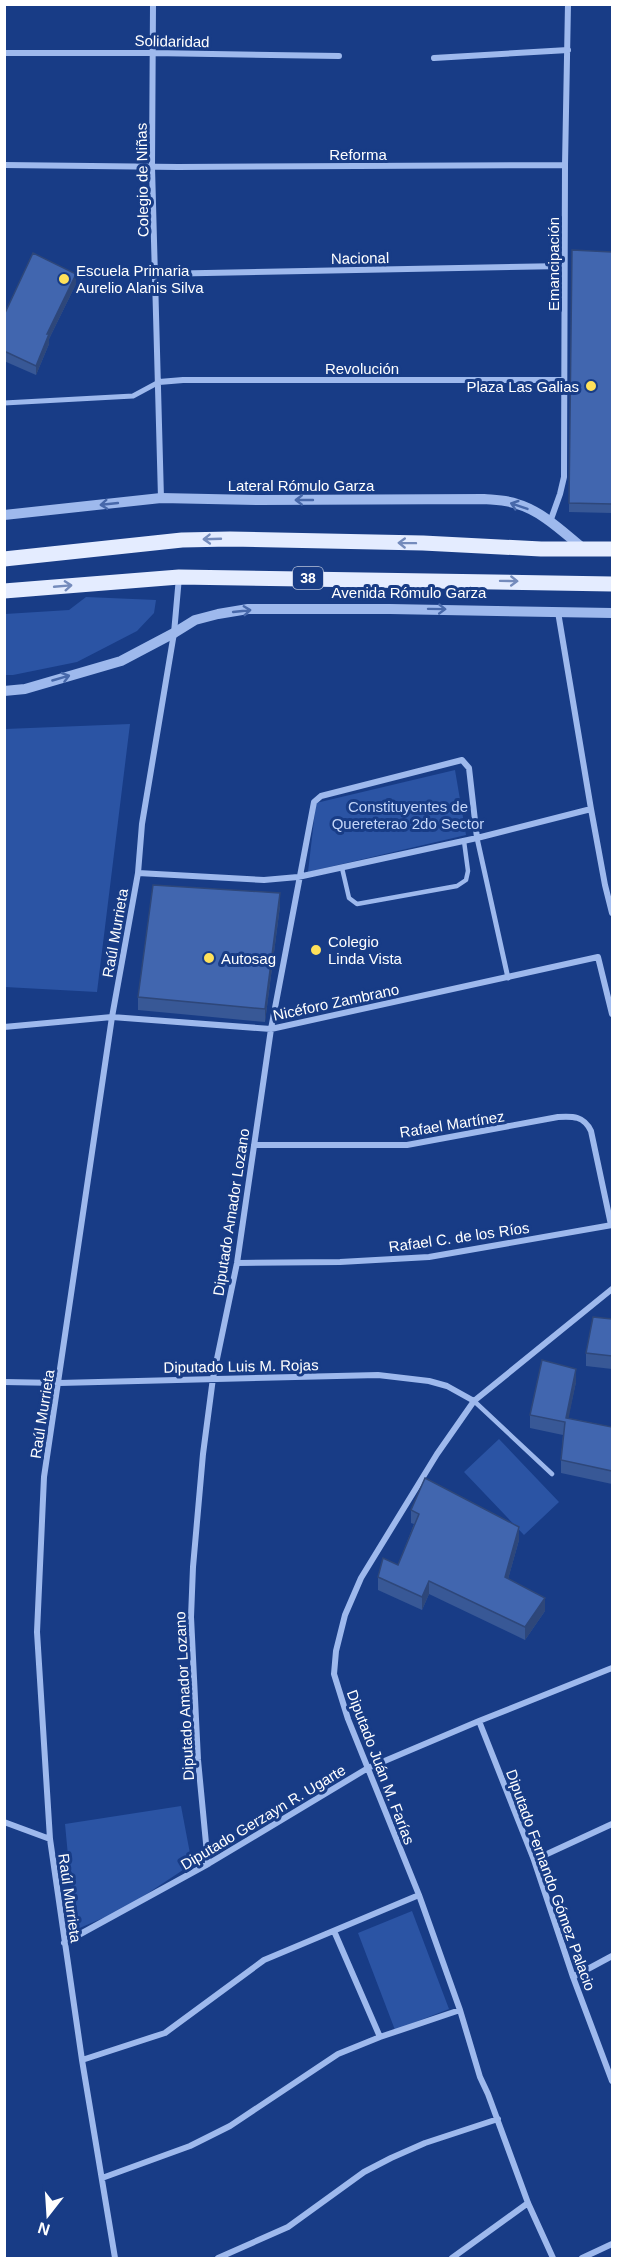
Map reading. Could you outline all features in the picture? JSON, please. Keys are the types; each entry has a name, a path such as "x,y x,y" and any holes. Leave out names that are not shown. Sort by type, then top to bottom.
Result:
{"main road":[{"path":"4,559 182,540 230,539 612,549"},
{"name":"Avenida Rómulo Garza","path":"4,591 179,577 612,584"}],"street":[{"name":"Colegio de Niñas","path":"153,4 152,167 162,498"},
{"name":"Emancipación","path":"550,522 564,477 568,4"},
{"path":"434,58 568,50"},
{"name":"Solidaridad","path":"4,53 339,56"},
{"name":"Reforma","path":"4,165 152,167 565,165"},
{"name":"Nacional","path":"156,274 564,267"},
{"name":"Revolución","path":"159,382 183,380 564,380"},
{"path":"4,403 133,396 159,382"},
{"name":"Lateral Rómulo Garza","path":"4,514 162,498 258,501 484,499 518,504 550,522 585,549"},
{"name":"Raúl Murrieta","path":"115,2259 82,2060 50,1839 37,1632 44,1477 112,1017 138,873 142,824 174,633 179,577"},
{"name":"Avenida Rómulo Garza","path":"4,691 26,689 121,661 195,620 248,609 612,613"},
{"path":"558,612 591,809 609,885 612,913"},
{"name":"Diputado Amador Lozano","path":"208,1864 198,1760 191,1617 203,1454 213,1378 237,1263 271,1029 298,878 316,798 464,760 469,768 477,838"},
{"path":"138,873 264,880 298,878 477,838 591,809"},
{"path":"477,838 508,978"},
{"name":"Nicéforo Zambrano","path":"4,1027 112,1017 271,1029 598,957 612,1014"},
{"name":"Rafael Martínez","path":"254,1145 407,1145 558,1117 581,1118 591,1131 612,1225"},
{"name":"Rafael C. de los Ríos","path":"237,1263 340,1262 429,1257 612,1225"},
{"name":"Diputado Juán M. Farías","path":"553,2259 528,2203 480,2077 460,2010 419,1895 348,1719 334,1674 336,1651 345,1615 361,1578 437,1455 474,1401 612,1288"},
{"name":"Diputado Luis M. Rojas","path":"4,1382 59,1383 378,1375 447,1386 474,1401"},
{"name":"Diputado Gerzayn R. Ugarte","path":"64,1943 208,1864 368,1768 612,1668"},
{"name":"Diputado Fernando Gómez Palacio","path":"479,1721 534,1860 573,1977 612,2081"},
{"path":"4,1822 50,1839"},
{"path":"534,1860 612,1824"},
{"path":"82,2060 165,2034 264,1960 419,1895"},
{"path":"334,1931 380,2037"},
{"path":"573,1977 612,1956"},
{"path":"102,2178 200,2141 249,2114 338,2054 460,2010"},
{"path":"218,2259 288,2227 364,2172 391,2158 435,2140 498,2120"},
{"path":"452,2259 528,2203"},
{"path":"582,2259 612,2244"}],"lane":[{"path":"342,868 349,898 357,904 457,886 466,880 468,871 464,841"},
{"path":"474,1401 552,1473"}],"green space":[{"path":"86,597 156,600 154,613 137,631 77,662 5,675 5,614 69,610"},
{"path":"130,724 97,992 5,987 5,729"},
{"name":"Constituyentes de Quereterao 2do Sector","path":"455,770 466,835 308,872 316,803"},
{"path":"499,1439 559,1502 524,1535 464,1472"},
{"path":"181,1806 192,1864 124,1909 75,1930 65,1824"},
{"path":"412,1911 449,2009 395,2030 358,1933"}],"building":[{"name":"Plaza Las Galias","path":"572,250 612,252 612,504 569,503"},
{"path":"33,253 76,274 47,334 49,334 36,366 4,351 4,313"},
{"name":"Autosag","path":"153,885 280,893 265,1009 138,997"},
{"path":"593,1317 612,1319 612,1356 586,1353"},
{"path":"542,1360 576,1369 566,1418 612,1427 612,1471 561,1460 565,1422 530,1415"},
{"path":"425,1478 519,1527 505,1577 545,1598 525,1627 429,1581 422,1597 378,1577 383,1558 398,1565 419,1514 411,1510"}],"place":[{"name":"Escuela Primaria Aurelio Alanis Silva","path":"64,279"},
{"name":"Plaza Las Galias","path":"591,386"},
{"name":"Colegio Linda Vista","path":"316,950"},
{"name":"Autosag","path":"209,958"}]}
